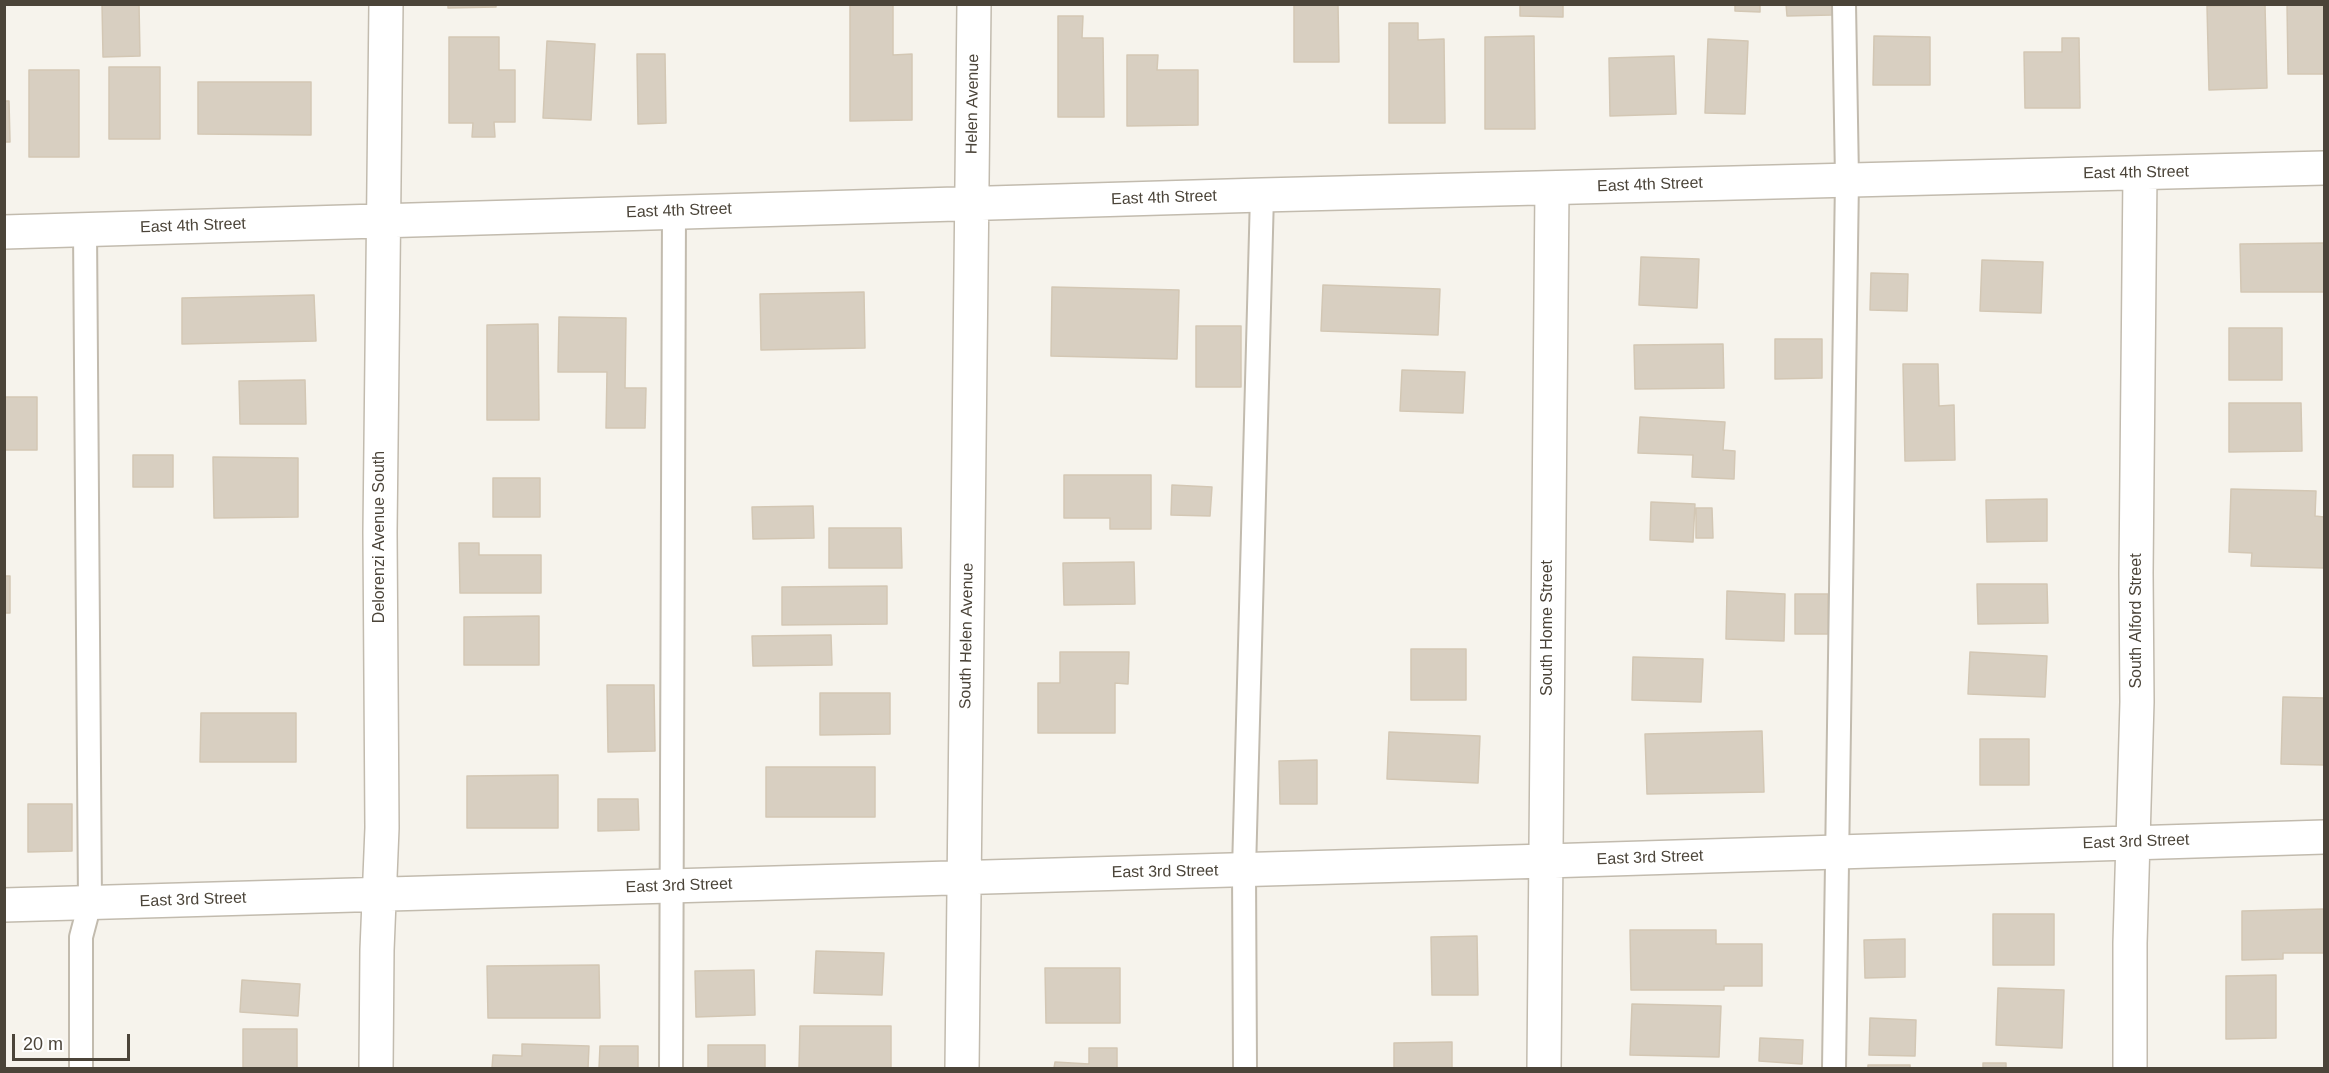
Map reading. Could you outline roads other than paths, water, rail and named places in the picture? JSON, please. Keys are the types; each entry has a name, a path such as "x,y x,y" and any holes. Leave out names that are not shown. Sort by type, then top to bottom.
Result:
{"street":[{"name":"Delorenzi Avenue South","path":"376,1068 382,817 380,520 386,4"},
{"name":"Helen Avenue","path":"971,203 974,4"},
{"name":"East 4th Street","path":"4,232 674,211 2325,168"},
{"name":"South Alford Street","path":"2130,1068 2140,173"},
{"name":"South Home Street","path":"1544,1068 1552,188"},
{"name":"South Helen Avenue","path":"962,1068 971,203"},
{"name":"East 3rd Street","path":"4,904 2325,837"}],"lane":[{"path":"1834,1068 1847,179 1844,4"},
{"path":"1245,1068 1244,870 1262,195"},
{"path":"670,1068 674,211"},
{"path":"81,1068 81,937 90,903 85,229"}]}
